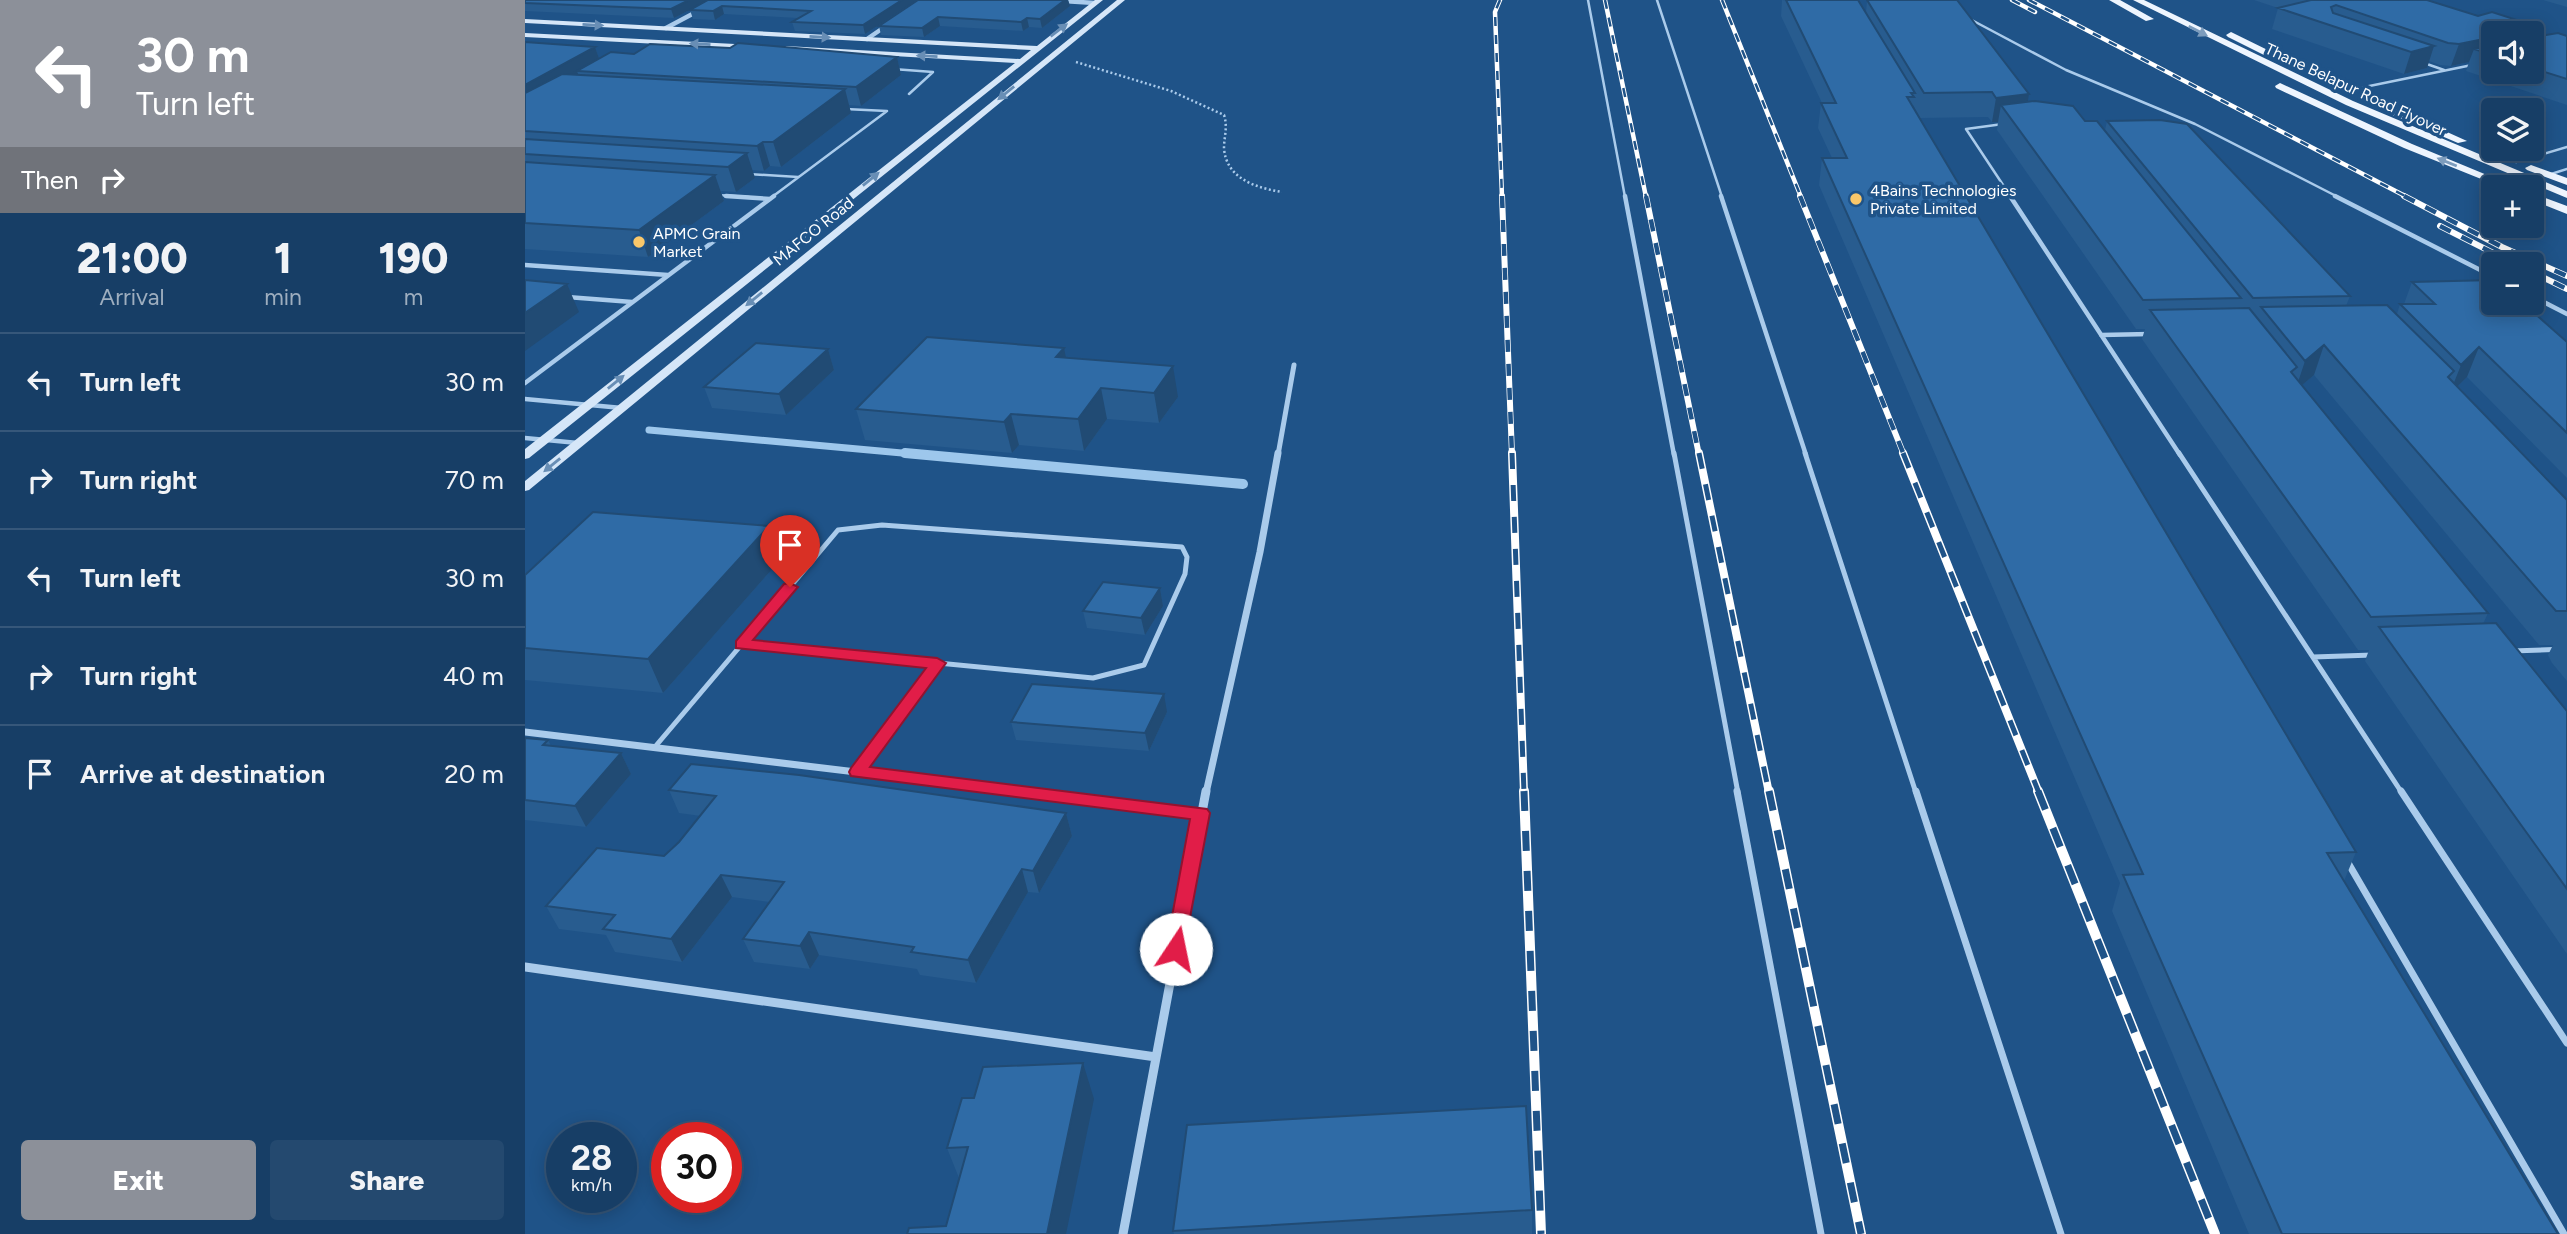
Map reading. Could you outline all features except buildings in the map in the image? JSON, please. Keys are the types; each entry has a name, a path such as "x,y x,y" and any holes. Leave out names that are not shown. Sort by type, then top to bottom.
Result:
{"main road":[{"name":"MAFCO Road","path":"525,487 1121,0"},
{"path":"2113,0 2204,48"},
{"name":"Thane Belapur Road Flyover","path":"2137,0 2337,100 2429,141 2567,195"},
{"path":"2162,0 2345,91 2567,182"},
{"name":"MAFCO Road","path":"525,455 1097,1"},
{"path":"525,21 1056,51"},
{"path":"525,35 657,44 757,47"},
{"path":"785,48 1043,62"},
{"path":"2272,82 2408,146 2481,175"},
{"path":"2544,201 2567,210"}],"street":[{"path":"1047,0 1097,1"},
{"path":"666,28 706,6"},
{"path":"867,39 890,23"},
{"path":"1123,1234 1201,813 1260,552 1294,365"},
{"path":"525,732 1201,813"},
{"path":"525,967 1156,1057"}],"lane":[{"path":"1588,0 1821,1234"},
{"path":"1657,0 2061,1234"},
{"path":"1962,14 2066,70 2195,124 2481,270"},
{"path":"2420,62 2446,71"},
{"path":"2345,91 2481,63"},
{"path":"892,69 933,72 909,93"},
{"path":"525,383 887,111 832,108"},
{"path":"2009,124 1972,126 1966,130 2567,1043"},
{"path":"2516,162 2567,147"},
{"path":"2548,175 2567,169"},
{"path":"744,174 799,177"},
{"path":"716,195 770,199"},
{"path":"525,265 668,275"},
{"path":"565,297 632,302"},
{"path":"2544,302 2567,314"},
{"path":"2101,335 2152,334"},
{"path":"525,399 622,408"},
{"path":"525,438 579,443"},
{"path":"654,748 741,644 838,530 858,525 1182,547 1187,557 1185,574 1144,665 1093,678 741,644"},
{"path":"2505,651 2567,649"},
{"path":"2313,657 2382,655"},
{"path":"857,772 937,663"},
{"path":"2346,859 2564,1234"}],"path":[{"path":"1056,51 1171,91 1218,111 1228,123 1225,153 1234,173 1249,185 1282,192"}],"waterway":[{"path":"649,430 924,455"},
{"path":"905,453 1243,484"}],"railway":[{"path":"1500,0 1495,12 1502,197"},
{"path":"1605,0 1646,197"},
{"path":"1722,0 1801,197"},
{"path":"2012,0 2035,12"},
{"path":"2029,0 2407,197"},
{"path":"1502,196 1512,455"},
{"path":"1646,196 1699,455"},
{"path":"1800,196 1904,455"},
{"path":"2404,196 2502,247 2567,276"},
{"path":"2440,226 2491,252"},
{"path":"2544,278 2567,289"},
{"path":"1512,453 1524,793"},
{"path":"1699,453 1769,793"},
{"path":"1903,453 2039,793"},
{"path":"1524,791 1541,1234"},
{"path":"1769,791 1861,1234"},
{"path":"2038,791 2215,1234"}],"place":[{"name":"4Bains Technologies Private Limited","path":"1856,199"},
{"name":"APMC Grain Market","path":"639,242"}],"route":[{"path":"790,587 741,644 937,663 857,772 1201,813 1176,949"}]}
